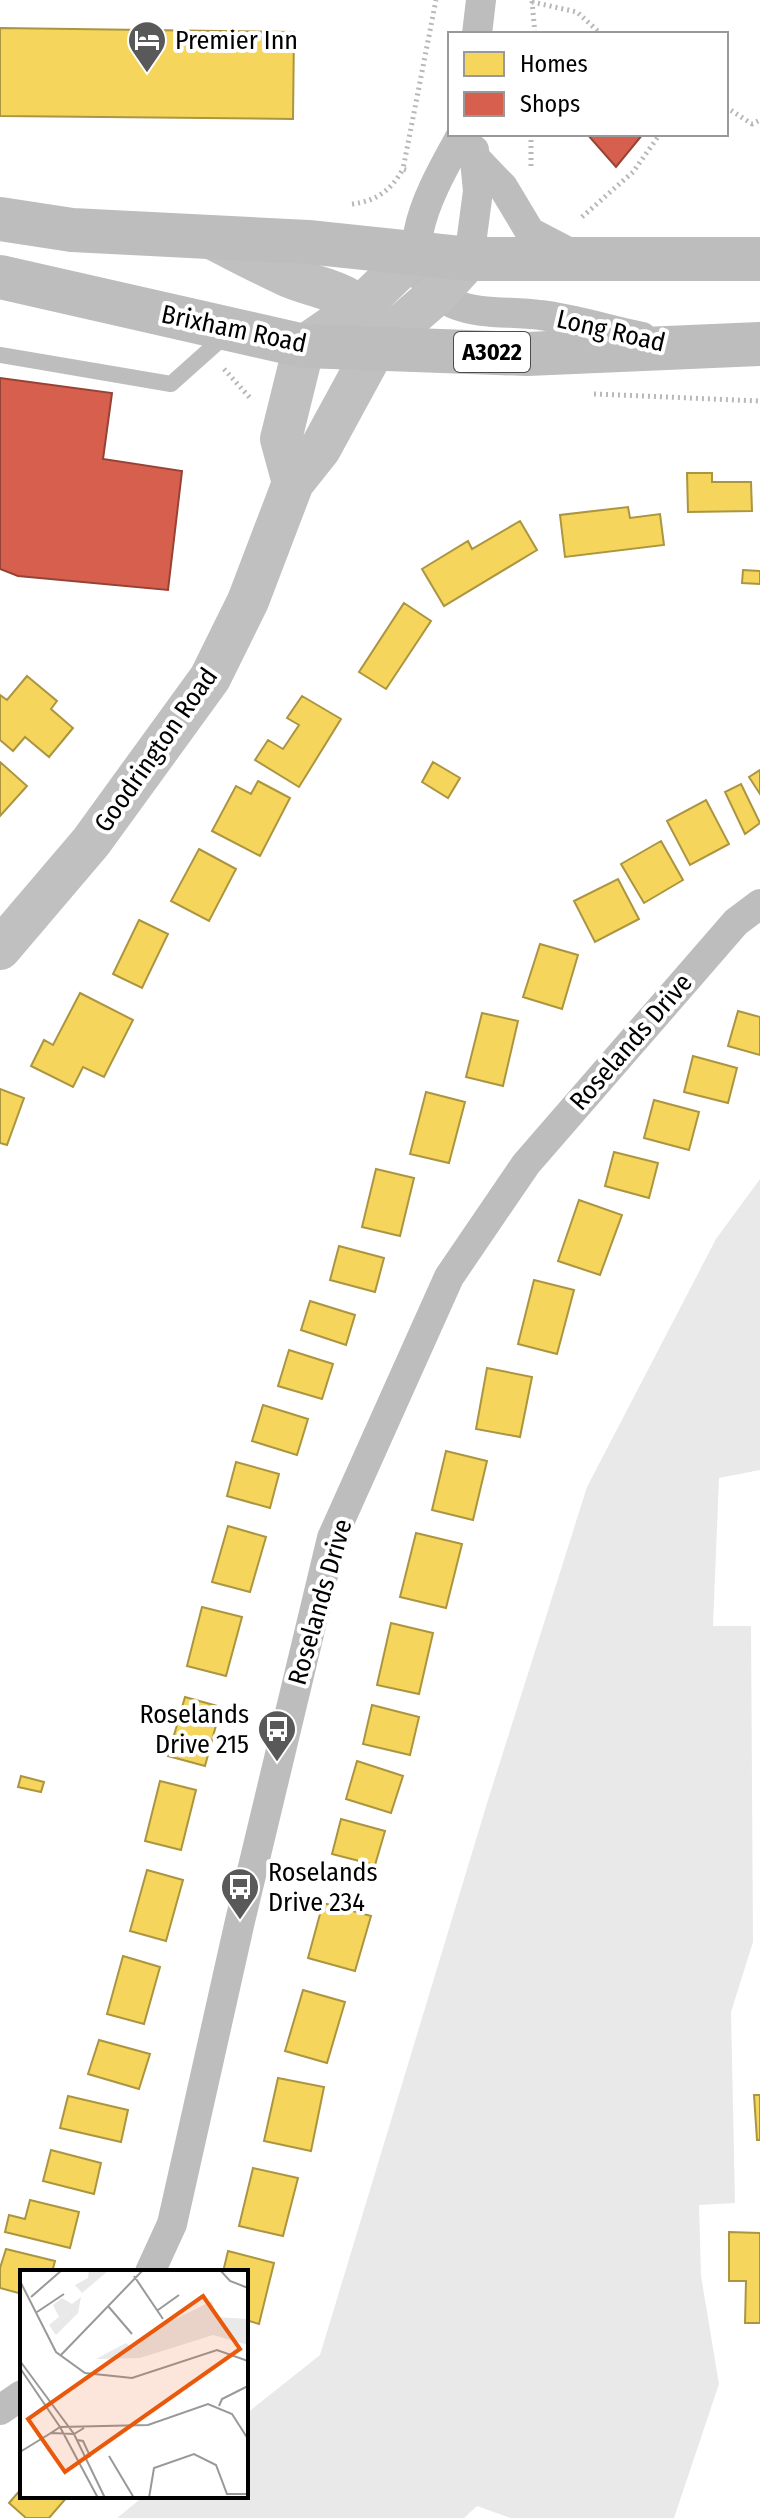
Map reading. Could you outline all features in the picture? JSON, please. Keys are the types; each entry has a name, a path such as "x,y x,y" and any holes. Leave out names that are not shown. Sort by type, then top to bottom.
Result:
{"main road":[{"path":"0,219 72,230 308,242 469,259 592,242 760,259"},
{"name":"Brixham Road","path":"0,277 304,346 527,354 760,344"}],"street":[{"path":"477,32 481,0"},
{"path":"470,143 503,187 530,232 592,242"},
{"path":"293,483 281,439 304,346 359,308 414,255 433,188 470,143"},
{"path":"209,237 289,277 323,285 359,308 369,322 375,348 437,294 469,259 478,191 470,143"},
{"path":"414,255 421,277 437,294"},
{"name":"Long Road","path":"437,294 455,305 542,315 679,346"},
{"name":"Goodrington Road","path":"0,949 91,842 210,678 248,601 293,483 320,449 375,348"},
{"name":"Roselands Drive","path":"151,2270 172,2224 240,1921 332,1538 458,1264 526,1164 565,1117 736,922 760,904"},
{"path":"0,2410 20,2396"}],"lane":[{"path":"0,355 171,384 231,330"}],"path":[{"path":"535,32 532,1 577,12 599,32"},
{"path":"728,108 752,124 760,120"},
{"path":"531,136 534,179"},
{"path":"582,217 633,172 659,136"},
{"path":"568,212 582,217 592,242"}],"shaded area":[{"path":"760,1179 760,1470 719,1478 713,1626 751,1626 753,1942 731,2012 735,2203 699,2205 701,2276 719,2384 674,2518 511,2518 477,2506 464,2518 117,2518 142,2498 248,2498 248,2412 320,2355 488,1800 587,1487 716,1239"}],"building: Homes":[{"name":"Premier Inn","path":"0,28 294,32 293,119 0,116"},
{"path":"687,473 712,473 712,482 751,482 752,511 688,512"},
{"path":"628,507 630,518 660,514 664,545 565,557 560,515"},
{"path":"520,521 537,550 444,606 422,569 468,541 472,549"},
{"path":"743,570 760,571 760,584 742,583"},
{"path":"404,603 431,621 386,689 359,672"},
{"path":"27,676 57,701 51,709 73,728 49,757 25,737 13,751 0,740 0,695 7,700"},
{"path":"302,696 341,719 299,787 255,760 268,740 283,749 299,725 287,718"},
{"path":"0,762 27,786 0,816"},
{"path":"433,762 460,778 448,798 422,782"},
{"path":"760,770 760,794 749,777"},
{"path":"258,781 290,798 260,856 212,831 236,786 251,794"},
{"path":"741,784 760,823 745,834 725,792"},
{"path":"706,800 729,844 690,865 667,821"},
{"path":"661,841 683,880 644,903 621,864"},
{"path":"199,849 236,869 209,921 171,901"},
{"path":"618,879 639,919 595,942 574,901"},
{"path":"139,920 168,934 142,988 113,974"},
{"path":"540,944 578,955 562,1009 523,997"},
{"path":"80,993 133,1020 104,1077 83,1067 73,1087 31,1066 44,1040 53,1045"},
{"path":"738,1011 760,1017 760,1055 728,1046"},
{"path":"482,1013 518,1021 503,1086 466,1077"},
{"path":"693,1056 737,1068 728,1103 684,1092"},
{"path":"0,1089 24,1098 7,1145 0,1143"},
{"path":"426,1092 465,1102 449,1163 410,1154"},
{"path":"654,1100 699,1112 689,1150 644,1138"},
{"path":"614,1152 658,1163 649,1198 605,1186"},
{"path":"376,1169 414,1178 400,1236 362,1227"},
{"path":"579,1200 622,1215 600,1275 558,1261"},
{"path":"339,1246 384,1258 375,1292 330,1280"},
{"path":"534,1280 574,1290 557,1354 518,1344"},
{"path":"310,1301 355,1315 346,1345 301,1330"},
{"path":"289,1350 333,1364 322,1399 278,1386"},
{"path":"487,1368 532,1377 520,1437 476,1429"},
{"path":"263,1405 308,1419 297,1455 252,1441"},
{"path":"446,1451 487,1461 473,1520 432,1510"},
{"path":"236,1462 279,1474 270,1508 227,1496"},
{"path":"228,1526 266,1537 250,1592 212,1582"},
{"path":"416,1533 462,1544 446,1608 400,1597"},
{"path":"202,1607 242,1617 226,1676 187,1666"},
{"path":"391,1623 433,1633 419,1694 377,1685"},
{"path":"185,1697 221,1707 205,1766 168,1756"},
{"path":"372,1705 419,1717 410,1755 363,1744"},
{"path":"357,1761 403,1776 391,1813 346,1799"},
{"path":"21,1776 44,1782 41,1792 18,1787"},
{"path":"160,1781 196,1790 181,1850 145,1841"},
{"path":"341,1819 385,1831 375,1865 332,1854"},
{"path":"147,1870 183,1880 166,1941 130,1931"},
{"path":"323,1903 371,1916 355,1971 308,1958"},
{"path":"123,1956 160,1967 144,2024 107,2014"},
{"path":"303,1990 345,2002 327,2063 285,2051"},
{"path":"99,2040 150,2054 139,2089 88,2074"},
{"path":"278,2078 324,2087 311,2151 264,2141"},
{"path":"754,2095 760,2095 760,2140 757,2140"},
{"path":"68,2096 128,2110 121,2142 60,2128"},
{"path":"51,2150 101,2163 94,2194 43,2181"},
{"path":"253,2168 298,2178 283,2236 239,2226"},
{"path":"30,2200 79,2212 70,2248 5,2232 9,2215 25,2219"},
{"path":"729,2232 760,2233 760,2323 745,2323 746,2281 729,2281"},
{"path":"6,2249 55,2261 53,2270 20,2270 20,2293 0,2288 0,2268"},
{"path":"228,2251 274,2263 259,2324 248,2321 248,2270 223,2270"},
{"path":"20,2490 20,2498 66,2498 49,2518 26,2518 9,2503"}],"building: Shops":[{"path":"589,136 641,136 616,167"},
{"path":"0,378 112,393 103,459 182,471 168,590 18,576 0,569"}],"place":[{"name":"Premier Inn","path":"147,74"},
{"name":"Roselands Drive 215","path":"277,1763"},
{"name":"Roselands Drive 234","path":"240,1921"}]}
